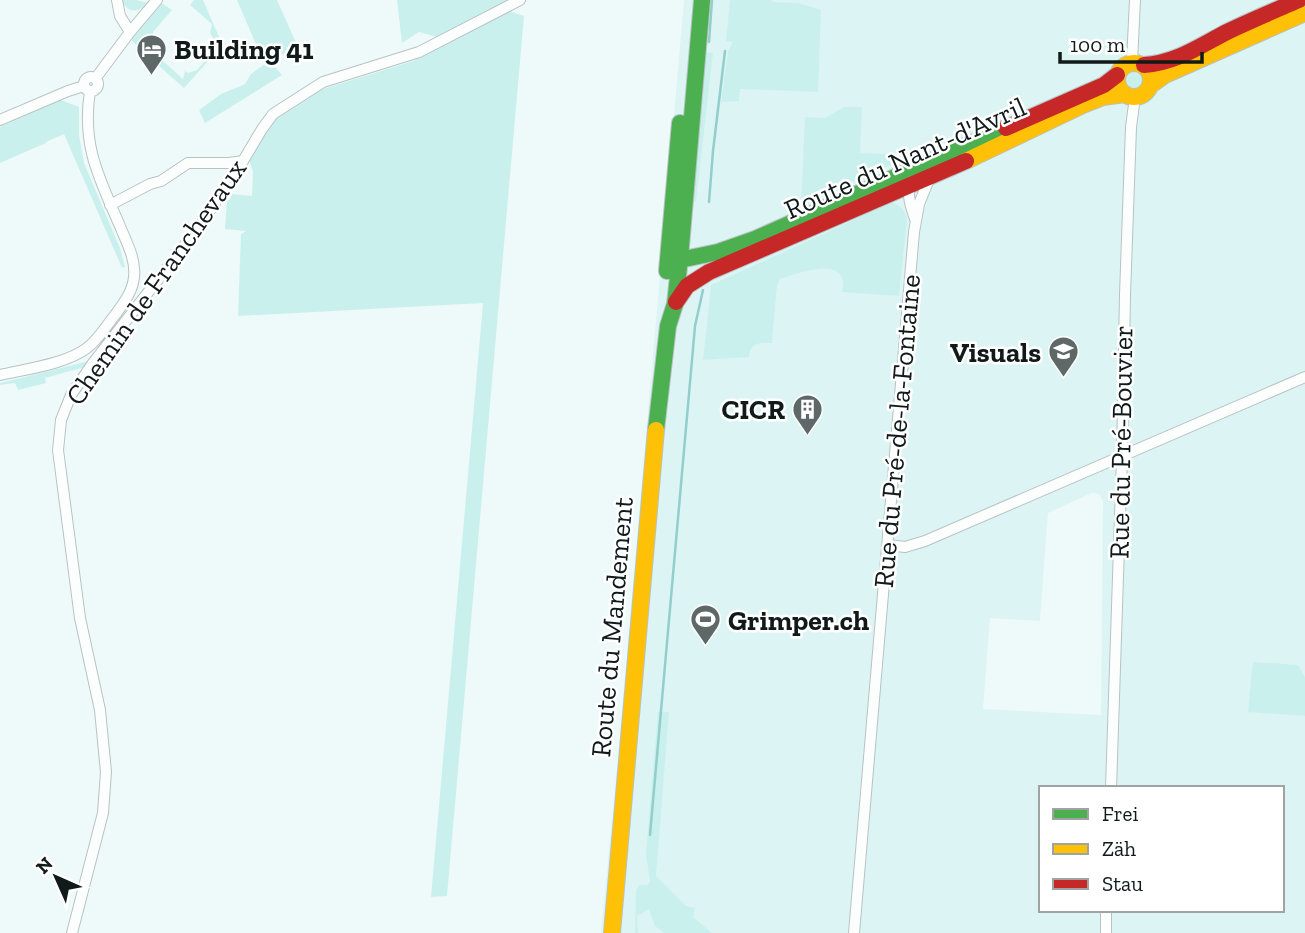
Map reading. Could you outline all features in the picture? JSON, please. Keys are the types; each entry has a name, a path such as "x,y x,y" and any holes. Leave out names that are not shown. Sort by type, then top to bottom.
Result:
{"main road":[{"name":"Route du Mandement","path":"612,933 656,430 668,326 675,304 675,264 691,0"},
{"name":"Route du Mandement","path":"668,326 664,303 682,230 702,0"},
{"path":"1299,0 1160,64 1123,66 1117,75 1117,84 1130,96 1143,95 1165,75 1305,13"},
{"path":"1138,64 1150,73 1151,85"},
{"name":"Route du Nant-d'Avril","path":"675,304 686,286 706,272 910,186 930,170 1104,85 1117,75"},
{"name":"Route du Nant-d'Avril","path":"675,264 755,239 1039,128 1103,97 1130,96"},
{"path":"682,230 686,240 702,255"},
{"name":"Route du Nant-d'Avril","path":"675,264 706,272"}],"street":[{"path":"117,0 120,16 130,32"},
{"path":"0,120 72,90 95,90 98,82 95,79 157,0"},
{"name":"Chemin de Franchevaux","path":"72,933 102,821 106,772 102,722 80,618 58,450 61,420 71,395 82,377 199,227 273,114 315,86 419,52 520,0"},
{"path":"1135,0 1138,64"},
{"path":"0,375 55,362 83,351 98,337 132,287 134,264 90,148 87,89"},
{"path":"72,90 88,107"},
{"name":"Rue du Pré-Bouvier","path":"1111,786 1130,96"},
{"path":"110,205 161,181 188,163 243,161"},
{"name":"Rue du Pré-de-la-Fontaine","path":"854,933 916,222 930,170"},
{"name":"Rue du Pré-de-la-Fontaine","path":"910,186 911,207 916,222"},
{"path":"888,545 905,547 925,541 1305,377"},
{"path":"1106,933 1107,912"}],"shaded area":[{"path":"122,0 148,3 141,9 130,10"},
{"path":"194,0 203,0 223,46 216,49 210,33 212,24 190,5"},
{"path":"237,0 277,0 298,47 264,63"},
{"path":"397,0 508,0 437,37 419,32 402,43"},
{"path":"684,0 1305,0 1305,933 601,933","holes":["780,280 772,342 754,345 749,357 711,285","1092,493 1099,494 1103,501 1101,715 983,709 990,618 1040,621 1048,513"]},
{"path":"730,0 799,3 821,10 818,92 740,89 739,101 721,102 728,51 733,42 726,41"},
{"path":"160,4 172,10 153,32 153,40 140,48 132,38"},
{"path":"509,11 524,16 447,896 431,897 483,303 238,316 241,234 246,231 225,229 227,200 230,200 231,194 252,196 253,172 249,159 273,121 323,89 413,61"},
{"path":"156,43 154,53 183,79 185,71 188,73 197,70 209,56 211,58 184,88 142,51"},
{"path":"704,52 713,53 696,202 692,201"},
{"path":"265,64 275,67 282,75 205,123 199,110 221,94 245,84 251,74"},
{"path":"1134,71 1142,76 1143,80 1138,88 1134,89 1126,84 1125,80 1130,72"},
{"path":"61,100 79,107 79,135 84,163 120,248 125,267 122,268 64,134 0,163 0,127"},
{"path":"844,107 862,107 860,153 910,157 801,203 805,117 825,118"},
{"path":"891,203 902,208 907,220 899,296 842,292 843,280 831,269 809,271 780,279 772,343 754,346 749,357 703,360 711,285"},
{"path":"89,361 85,367 45,378 46,383 18,390 15,383 0,385 0,383"},
{"path":"1254,662 1298,665 1305,677 1305,716 1248,712"},
{"path":"658,712 669,712 656,876 686,906 695,908 693,917 712,933 664,933 655,926 649,909 637,916 638,933 635,933 636,890 640,885 650,882 646,854"}],"waterway":[{"path":"709,42 712,0"},
{"path":"709,202 725,51"},
{"path":"650,835 695,326 703,290"}],"traffic: fast":[{"path":"656,430 668,326 675,304 680,258 702,0"},
{"path":"667,271 680,123"},
{"path":"670,262 718,252 755,239 1006,128"}],"traffic: slow":[{"path":"1151,85 1165,75 1305,13"},
{"path":"1134,63 1146,68 1151,80 1146,92 1134,97 1122,92 1117,80 1122,68 1134,63"},
{"path":"966,161 1085,104 1103,97 1125,94"},
{"path":"612,933 656,430"}],"traffic: jam":[{"path":"1144,65 1178,57 1299,0"},
{"path":"1006,128 1104,85 1117,75"},
{"path":"676,302 687,286 709,272 966,161"}],"place":[{"name":"Building 41","path":"151,76"},
{"name":"Visuals","path":"1064,379"},
{"name":"CICR","path":"808,436"},
{"name":"Grimper.ch","path":"705,647"}]}
